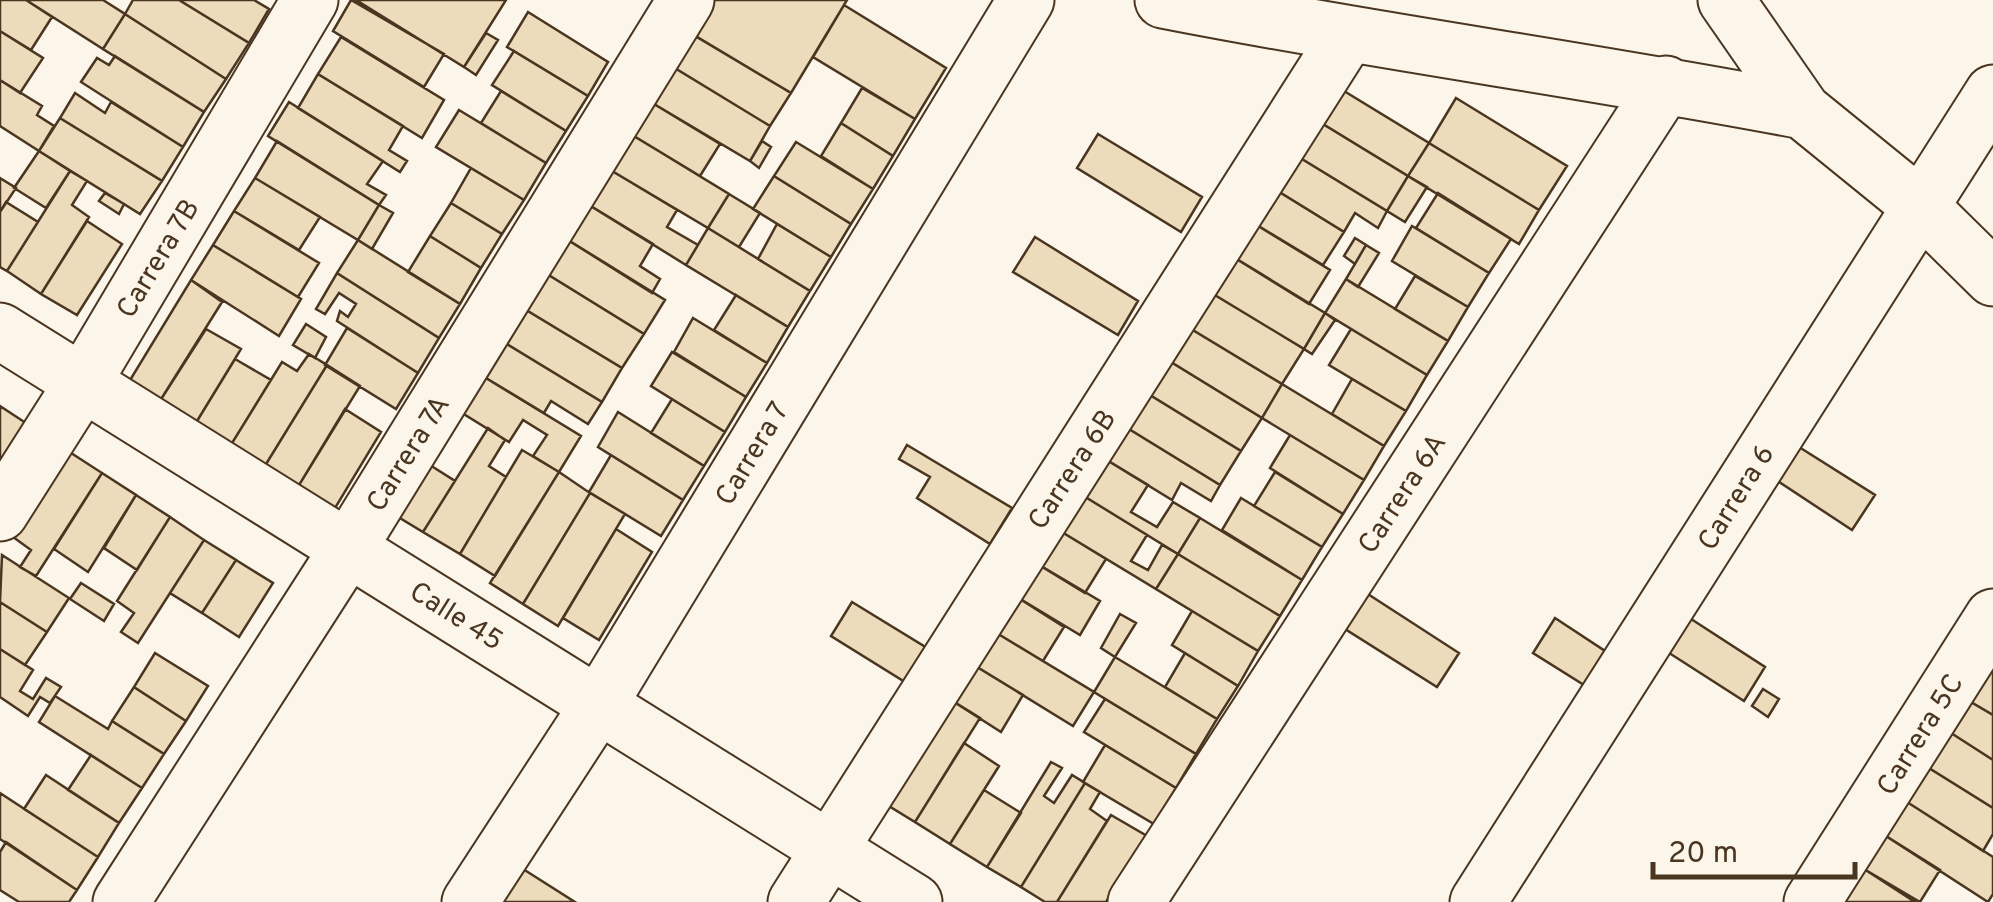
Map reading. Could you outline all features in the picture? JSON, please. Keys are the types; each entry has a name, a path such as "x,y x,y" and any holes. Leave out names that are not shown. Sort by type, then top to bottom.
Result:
{"street":[{"name":"Carrera 7B","path":"0,512 82,384 310,0"},
{"name":"Carrera 7A","path":"122,902 349,548 686,0"},
{"name":"Carrera 7","path":"470,902 600,704 1026,0"},
{"path":"1163,0 1347,36 1666,84 1803,110"},
{"path":"1726,0 1803,110 1920,206 1993,278"},
{"name":"Carrera 6B","path":"796,902 1347,36"},
{"name":"Carrera 6A","path":"1136,902 1666,84"},
{"name":"Carrera 6","path":"1478,902 1993,93"},
{"name":"Calle 45","path":"0,331 914,902"},
{"name":"Carrera 5C","path":"1812,902 1993,617"}],"building":[{"path":"0,0 26,0 52,17 31,50 0,31"},
{"path":"26,0 103,0 125,14 103,49"},
{"path":"133,0 179,0 249,43 226,79 125,14"},
{"path":"179,0 254,0 269,9 249,43"},
{"path":"351,0 444,54 424,87 333,31"},
{"path":"356,0 506,0 464,67"},
{"path":"709,0 847,0 791,93 689,32"},
{"path":"844,5 946,68 915,119 813,57"},
{"path":"528,12 608,62 588,96 507,47"},
{"path":"125,14 226,79 204,112 103,49"},
{"path":"685,30 791,93 770,126 665,62"},
{"path":"0,31 43,58 20,93 0,80"},
{"path":"486,33 498,40 476,75 464,67"},
{"path":"341,37 444,100 422,138 318,74"},
{"path":"514,51 588,96 566,131 492,85"},
{"path":"115,56 204,112 183,147 81,82 97,58 109,65"},
{"path":"665,62 770,126 750,161 644,98"},
{"path":"318,74 403,126 389,150 407,161 400,172 298,108"},
{"path":"0,80 42,106 37,115 54,126 39,151 0,126"},
{"path":"1326,80 1429,143 1408,176 1305,113"},
{"path":"862,88 915,119 893,156 841,123"},
{"path":"501,91 566,131 546,163 481,123"},
{"path":"75,93 105,113 111,102 183,147 162,181 60,118"},
{"path":"644,98 720,144 700,176 624,130"},
{"path":"1456,98 1567,166 1539,210 1429,143"},
{"path":"289,102 383,161 367,184 386,195 379,205 268,136"},
{"path":"459,110 546,163 524,200 436,147"},
{"path":"1305,113 1408,176 1387,211 1284,148"},
{"path":"60,118 162,181 140,214 39,151"},
{"path":"841,123 893,156 873,189 821,156"},
{"path":"624,130 729,194 708,228 602,165"},
{"path":"1098,134 1202,197 1181,232 1077,168"},
{"path":"277,141 379,205 358,240 255,178"},
{"path":"762,141 771,147 759,168 750,161"},
{"path":"796,142 873,189 851,224 774,176"},
{"path":"1429,143 1539,210 1519,244 1408,176"},
{"path":"1284,148 1387,211 1378,228 1355,213 1344,232 1263,182"},
{"path":"39,151 70,171 46,208 14,188"},
{"path":"602,165 677,210 667,227 698,245 686,265 581,200"},
{"path":"471,168 524,200 502,234 451,203"},
{"path":"70,171 87,181 72,205 89,217 41,294 7,271"},
{"path":"774,176 851,224 831,257 753,209"},
{"path":"1408,176 1427,187 1405,222 1387,211"},
{"path":"0,178 16,188 0,212"},
{"path":"255,178 320,217 299,250 234,211"},
{"path":"1263,182 1344,232 1323,265 1242,216"},
{"path":"105,193 124,204 119,214 99,201"},
{"path":"1438,193 1511,239 1489,273 1416,228"},
{"path":"729,194 760,213 739,247 708,228"},
{"path":"581,200 653,244 640,266 660,279 652,293 560,235"},
{"path":"6,202 38,222 7,271 0,267 0,212"},
{"path":"451,203 502,234 481,268 430,236"},
{"path":"379,205 393,213 372,249 358,240"},
{"path":"234,211 319,263 298,297 213,245"},
{"path":"1242,216 1330,270 1309,304 1222,250"},
{"path":"87,221 122,244 77,315 41,294"},
{"path":"777,224 831,257 810,291 758,259"},
{"path":"1412,226 1489,273 1468,307 1392,261"},
{"path":"708,228 810,291 788,327 686,265"},
{"path":"560,235 665,300 644,334 539,269"},
{"path":"430,236 481,268 460,304 408,272"},
{"path":"1035,237 1138,301 1118,335 1013,272"},
{"path":"1355,238 1366,245 1355,264 1344,256"},
{"path":"358,240 460,304 439,338 337,273"},
{"path":"213,245 301,299 279,336 191,280"},
{"path":"1366,245 1379,253 1358,287 1346,279"},
{"path":"1222,250 1325,313 1304,349 1200,286"},
{"path":"539,269 644,334 622,368 518,305"},
{"path":"337,273 439,338 418,373 337,321 340,311 348,317 356,304 339,293 325,314 316,309"},
{"path":"1415,276 1468,307 1448,341 1395,309"},
{"path":"1346,279 1448,341 1427,375 1325,313"},
{"path":"191,280 222,302 158,404 127,385"},
{"path":"1200,286 1304,349 1282,384 1178,321"},
{"path":"736,295 788,327 767,363 714,330"},
{"path":"518,305 622,368 602,402 497,338"},
{"path":"1325,313 1335,320 1312,354 1304,349"},
{"path":"693,318 767,363 746,397 674,352"},
{"path":"1178,321 1282,384 1262,418 1158,354"},
{"path":"306,324 326,337 315,358 293,345"},
{"path":"347,328 418,373 396,409 325,365"},
{"path":"206,329 241,349 194,426 158,404"},
{"path":"1351,329 1427,375 1406,411 1329,365"},
{"path":"497,338 602,402 588,424 551,401 544,413 476,372"},
{"path":"672,352 746,397 725,432 651,386"},
{"path":"309,354 327,365 263,469 229,448 282,362 297,371"},
{"path":"1158,354 1262,418 1241,451 1137,387"},
{"path":"235,359 271,380 229,448 194,426"},
{"path":"327,365 360,386 296,490 263,469"},
{"path":"476,372 581,436 559,472 533,456 547,435 523,420 509,442 454,408"},
{"path":"1352,379 1406,411 1384,446 1332,414"},
{"path":"1282,384 1384,446 1364,480 1262,418"},
{"path":"1137,387 1241,451 1220,485 1116,421"},
{"path":"672,399 725,432 704,466 651,433"},
{"path":"0,406 32,427 0,476"},
{"path":"345,409 381,432 332,513 296,490"},
{"path":"618,412 704,466 683,500 598,447"},
{"path":"1116,421 1220,485 1211,501 1181,483 1172,500 1097,454"},
{"path":"488,428 505,440 489,466 506,477 460,554 423,532"},
{"path":"1290,435 1364,480 1343,514 1270,468"},
{"path":"907,445 1012,508 990,544 917,498 930,477 899,459"},
{"path":"1799,447 1875,495 1852,530 1776,480"},
{"path":"522,450 559,472 495,576 460,554"},
{"path":"68,451 102,473 36,576 20,567 31,550 13,537"},
{"path":"1097,454 1148,485 1131,512 1157,527 1173,502 1200,518 1178,554 1074,490"},
{"path":"611,455 683,500 661,536 589,492"},
{"path":"422,460 455,481 423,532 390,512"},
{"path":"559,472 590,493 523,604 490,583"},
{"path":"1275,472 1343,514 1322,547 1254,506"},
{"path":"102,473 136,495 88,572 54,549"},
{"path":"1074,490 1147,535 1131,561 1148,570 1162,545 1178,554 1156,589 1052,526"},
{"path":"590,493 625,514 558,626 523,604"},
{"path":"136,495 170,517 137,570 104,548"},
{"path":"1241,498 1322,547 1302,580 1222,530"},
{"path":"170,517 204,540 138,643 121,632 134,613 117,601"},
{"path":"1200,518 1302,580 1280,616 1178,554"},
{"path":"1052,526 1106,559 1085,593 1031,560"},
{"path":"616,529 652,552 599,640 563,618"},
{"path":"204,540 236,560 202,613 170,593"},
{"path":"1178,554 1280,616 1258,651 1156,589"},
{"path":"2,555 69,598 47,632 0,602"},
{"path":"236,560 273,583 239,637 202,613"},
{"path":"1031,560 1100,601 1080,635 1012,594"},
{"path":"81,583 114,604 104,621 70,599"},
{"path":"1357,587 1459,653 1437,687 1334,622"},
{"path":"1012,594 1064,627 1043,661 990,629"},
{"path":"0,602 47,632 25,665 0,649"},
{"path":"852,602 927,648 905,682 831,636"},
{"path":"1192,611 1258,651 1238,686 1172,645"},
{"path":"1120,614 1136,623 1115,657 1101,648"},
{"path":"1688,617 1765,667 1744,701 1666,651"},
{"path":"1555,618 1605,651 1584,685 1533,653"},
{"path":"990,629 1094,692 1073,726 969,662"},
{"path":"0,649 33,670 20,691 33,699 46,678 61,687 50,703 40,697 28,716 0,697"},
{"path":"155,653 208,686 186,721 134,687"},
{"path":"1185,653 1238,686 1217,719 1165,687"},
{"path":"1115,657 1217,719 1196,754 1094,692"},
{"path":"969,662 1023,695 1001,732 948,698"},
{"path":"1993,667 1993,715 1971,702"},
{"path":"134,687 186,721 164,754 112,721"},
{"path":"1763,689 1779,699 1768,717 1752,706"},
{"path":"55,696 108,729 112,721 164,754 142,788 39,722"},
{"path":"948,698 980,718 915,822 884,803"},
{"path":"1105,699 1196,754 1176,788 1084,732"},
{"path":"1971,702 1993,715 1993,760 1951,733"},
{"path":"1951,733 1993,760 1993,808 1929,768"},
{"path":"964,743 999,766 950,844 915,822"},
{"path":"1105,745 1176,788 1154,824 1083,782"},
{"path":"91,755 142,788 119,823 68,790"},
{"path":"1051,762 1062,768 1044,796 1054,803 1072,775 1085,783 1021,887 987,867"},
{"path":"1929,768 1993,808 1993,834 1983,851 1907,802"},
{"path":"46,775 119,823 98,857 24,809"},
{"path":"1085,783 1100,792 1090,809 1107,821 1057,902 1045,902 1021,887"},
{"path":"984,790 1021,813 987,867 950,844"},
{"path":"0,793 98,857 77,890 0,839"},
{"path":"1907,802 1993,857 1993,894 1988,902 1886,836"},
{"path":"1111,815 1147,836 1106,902 1057,902"},
{"path":"1886,836 1940,870 1920,902 1864,869"},
{"path":"6,842 77,890 69,902 19,902 0,890 0,852"},
{"path":"523,869 575,902 502,902"},
{"path":"1864,869 1915,902 1843,902"}]}
